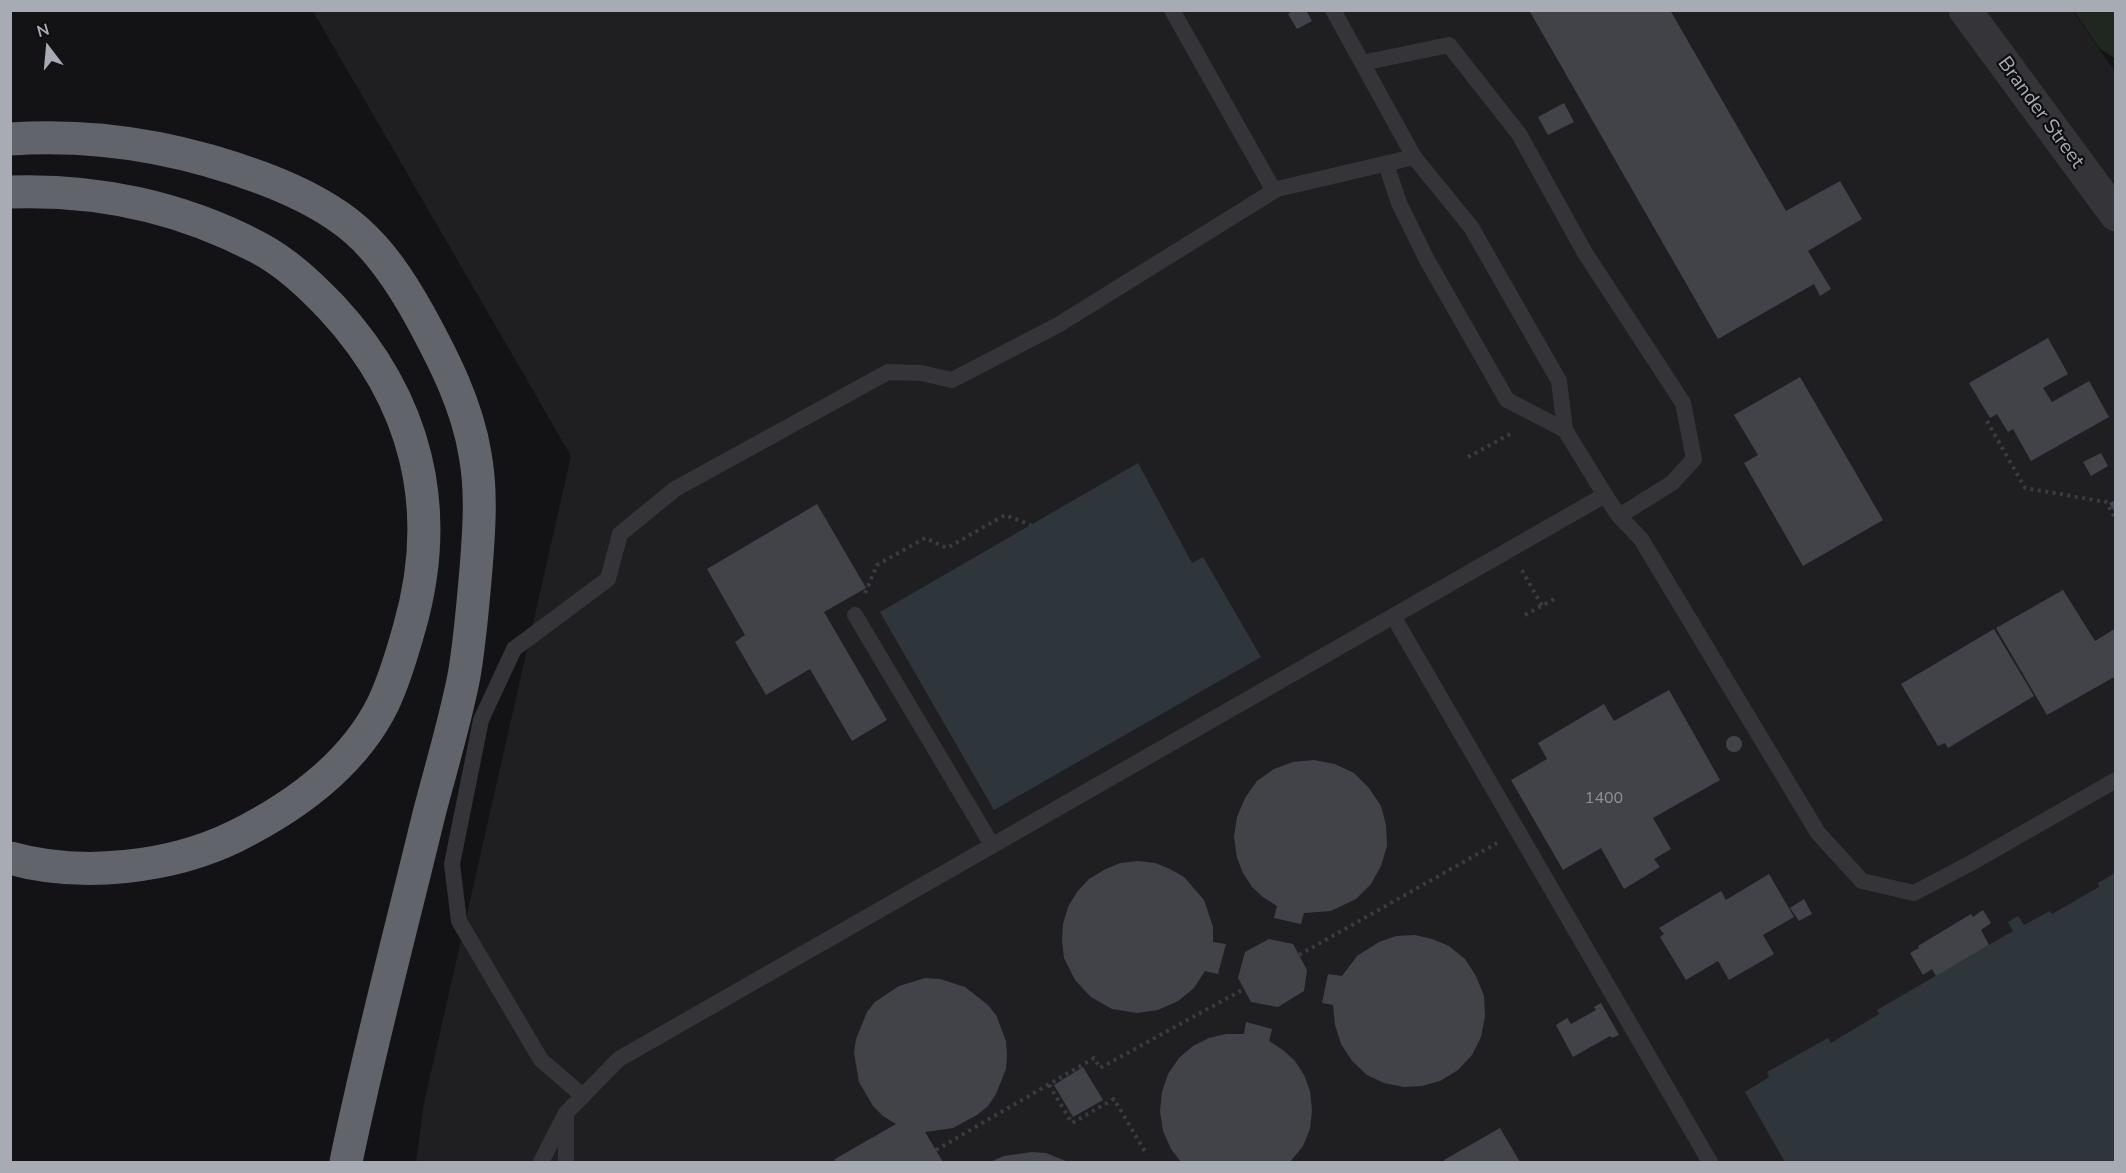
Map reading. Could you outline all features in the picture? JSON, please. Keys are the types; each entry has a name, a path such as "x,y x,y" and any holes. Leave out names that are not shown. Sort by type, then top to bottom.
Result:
{"highway":[{"path":"10,139 39,137 93,139 151,146 242,171 297,192 338,215 368,240 390,266 431,336 452,377 465,410 476,454 480,494 478,551 464,676 361,1091 346,1162"},
{"path":"10,192 49,191 112,197 164,209 238,237 260,248 292,270 350,328 377,366 391,391 410,438 420,474 425,519 424,561 416,607 383,703 369,727 332,772 283,811 217,845 167,861 113,868 61,867 10,858"}],"street":[{"name":"Brander Street","path":"1965,10 2115,215"}],"lane":[{"path":"1172,10 1274,191"},
{"path":"1333,10 1414,158 1471,227 1559,381 1565,430 1619,516 1641,538 1818,834 1862,881 1914,893 2115,780"},
{"path":"1362,63 1449,45 1519,134 1585,253 1683,403 1694,459 1672,483 1619,516"},
{"path":"583,1096 541,1060 459,921 452,864 476,742 481,720 514,649 608,579 620,534 675,489 888,372 921,373 952,380 1058,325 1274,191 1414,158"},
{"path":"1386,164 1399,203 1427,260 1507,400 1565,430"},
{"path":"541,1162 566,1113 619,1059 1605,495"},
{"path":"855,615 992,845"},
{"path":"1393,616 1710,1162"},
{"path":"566,1113 566,1162"}],"path":[{"path":"1987,421 2025,488 2106,502 2115,519"},
{"path":"1468,457 1514,432"},
{"path":"855,615 877,566 925,538 947,548 1005,515 1031,525"},
{"path":"1510,549 1542,606"},
{"path":"1526,615 1556,598"},
{"path":"1299,955 1518,831"},
{"path":"936,1150 1094,1058 1100,1068 1244,989"},
{"path":"1049,1085 1071,1123 1114,1099 1147,1155"}],"shaded area":[{"path":"313,11 2073,11 2116,73 2115,1162 416,1162 424,1103 571,456"},
{"path":"2074,11 2115,11 2115,58 2100,49"},
{"path":"1138,463 1192,563 1203,557 1261,657 994,810 880,612"},
{"path":"2115,873 2115,1162 1785,1162 1745,1092 1769,1077 1767,1072 1828,1038 1831,1043 1879,1014 1877,1010 2013,931 2008,922 2018,916 2024,925 2050,911 2052,914 2099,887 2098,883"}],"building":[{"path":"1294,10 1306,10 1312,21 1297,29 1288,14"},
{"path":"1529,10 1670,10 1786,211 1840,181 1862,219 1808,251 1831,289 1820,296 1814,284 1718,339"},
{"path":"1564,103 1574,122 1548,135 1538,117"},
{"path":"2048,338 2068,374 2043,388 2052,402 2089,381 2109,417 2031,461 2013,429 2008,432 1997,414 1990,418 1969,383"},
{"path":"1800,377 1883,520 1803,566 1744,463 1758,455 1734,415"},
{"path":"2101,453 2108,466 2091,476 2083,462"},
{"path":"2116,500 2116,514 2109,503"},
{"path":"817,504 866,588 824,612 887,720 852,741 810,669 766,695 735,642 745,635 707,569"},
{"path":"2063,590 2095,641 2116,628 2116,676 2047,715 1996,628"},
{"path":"1994,629 2034,696 1948,748 1945,743 1938,746 1901,684"},
{"path":"1669,690 1720,780 1653,818 1671,849 1654,859 1660,867 1624,889 1601,848 1563,870 1511,780 1547,759 1538,743 1604,704 1614,721"},
{"path":"1734,736 1740,738 1742,744 1740,750 1734,752 1728,750 1726,744 1728,738"},
{"path":"1314,760 1335,764 1354,773 1369,788 1381,806 1386,825 1387,846 1381,866 1371,884 1356,899 1331,911 1304,913 1301,924 1274,918 1277,906 1252,887 1243,873 1237,858 1234,837 1237,817 1245,798 1257,781 1274,769 1293,762"},
{"path":"1138,861 1155,863 1184,877 1204,900 1213,927 1213,942 1226,944 1218,974 1205,971 1194,988 1178,1001 1158,1010 1137,1013 1112,1009 1091,997 1075,980 1064,958 1062,941 1063,924 1068,907 1077,892 1089,879 1120,863"},
{"path":"1769,874 1794,917 1763,935 1774,954 1729,980 1718,961 1686,980 1660,937 1664,934 1659,928 1721,891 1726,900"},
{"path":"1804,899 1812,914 1799,921 1790,908"},
{"path":"1983,910 1991,923 1981,930 1989,945 1936,976 1932,969 1923,975 1910,953 1971,914 1973,917"},
{"path":"1415,935 1449,946 1465,959 1476,976 1484,996 1485,1016 1481,1037 1472,1055 1458,1070 1440,1081 1422,1086 1404,1087 1384,1083 1367,1075 1352,1061 1341,1044 1335,1025 1333,1005 1322,1003 1328,974 1342,976 1357,956 1379,942 1396,936"},
{"path":"1269,939 1293,944 1307,970 1304,991 1278,1007 1251,1002 1238,978 1245,952"},
{"path":"925,978 940,979 965,987 988,1005 996,1015 1006,1041 1007,1056 1006,1069 996,1094 988,1106 977,1115 953,1128 925,1132 943,1162 834,1162 835,1159 896,1124 873,1106 859,1082 854,1053 856,1039 867,1012 875,1002 899,986"},
{"path":"1601,1003 1619,1035 1612,1038 1610,1036 1573,1057 1556,1025 1567,1018 1571,1024 1596,1010 1594,1007"},
{"path":"1246,1022 1272,1029 1269,1041 1295,1061 1304,1075 1310,1091 1312,1110 1310,1129 1303,1146 1290,1162 1181,1162 1171,1149 1163,1131 1160,1111 1162,1092 1168,1074 1179,1058 1193,1046 1209,1038 1226,1034 1244,1034"},
{"path":"1083,1067 1103,1100 1073,1117 1054,1085"},
{"path":"1500,1128 1520,1162 1445,1162 1444,1160"},
{"path":"1032,1152 1046,1153 1068,1162 990,1162 1004,1156"}]}
